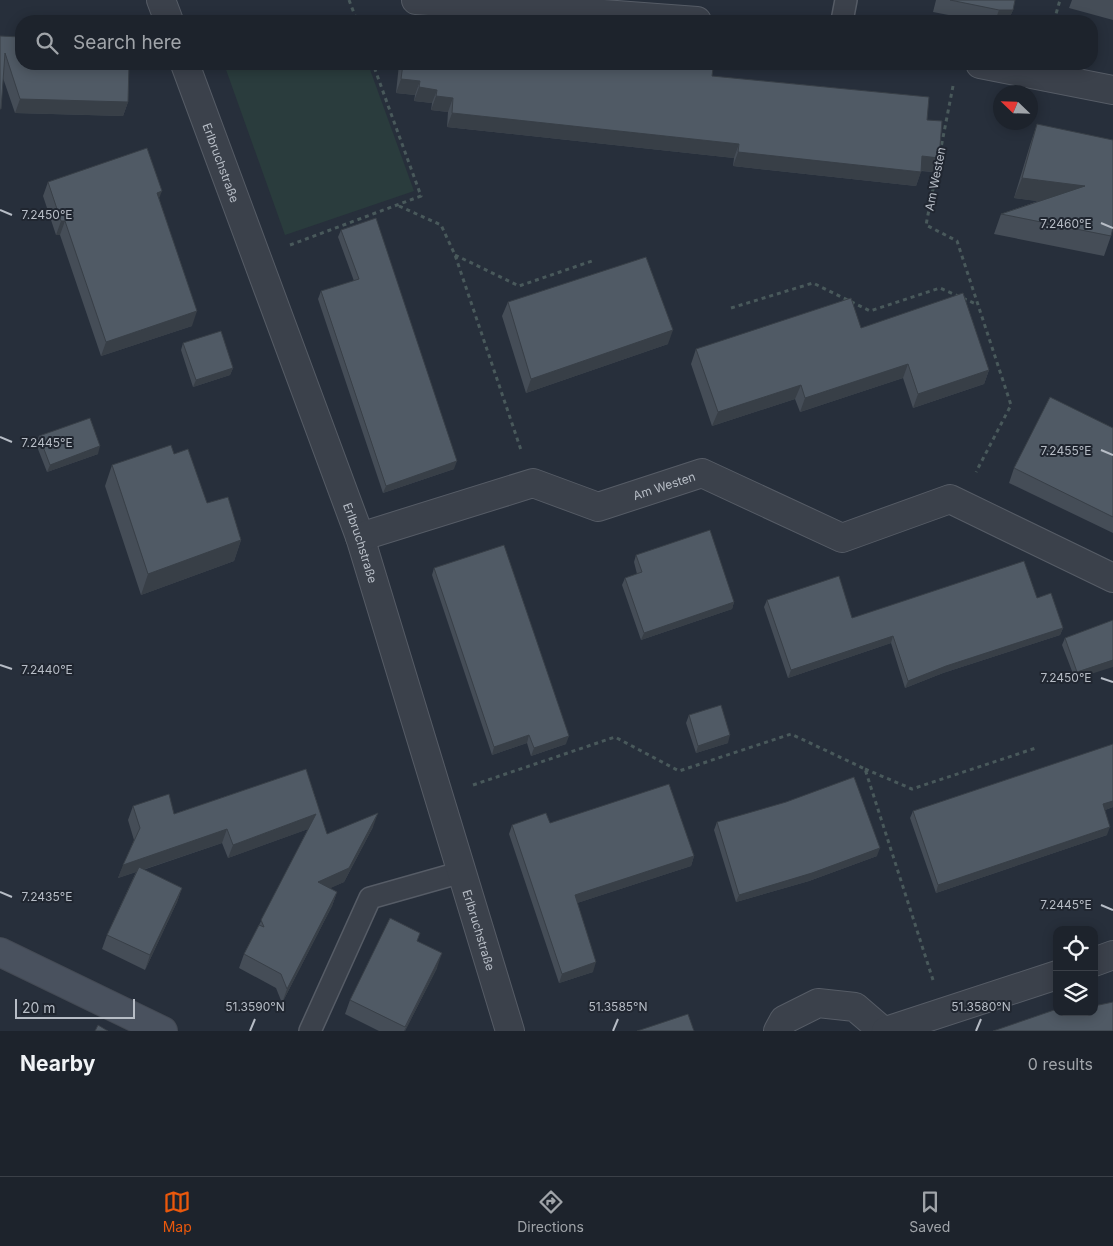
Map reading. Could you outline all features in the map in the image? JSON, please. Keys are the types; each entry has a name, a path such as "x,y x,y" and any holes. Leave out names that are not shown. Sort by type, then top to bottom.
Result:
{"main road":[{"path":"0,952 163,1031"}],"street":[{"path":"161,0 167,15"},
{"path":"416,0 617,15"},
{"name":"Erlbruchstraße","path":"187,70 360,537 510,1031"},
{"path":"1011,70 1113,90"},
{"name":"Am Westen","path":"533,484 598,507 702,473 842,538 950,499 1113,578"},
{"path":"360,537 533,484"},
{"path":"1098,961 1113,956"},
{"path":"778,1031 784,1020 818,1003 855,1007 884,1031 1053,976"}],"lane":[{"path":"843,15 846,0"},
{"path":"310,1031 370,898 462,872"}],"path":[{"path":"350,0 355,15"},
{"path":"1056,15 1060,0"},
{"path":"256,257 399,206 421,196 375,70"},
{"name":"Am Westen","path":"954,83 926,225 957,241 976,304 1011,405 959,503"},
{"path":"399,206 441,224 455,255 533,484"},
{"path":"455,255 519,286 592,262"},
{"path":"730,308 813,283 870,311 940,288 976,304"},
{"path":"439,796 615,738 678,771 791,734 865,769 912,788 1036,748"},
{"path":"865,769 944,1013"}],"shaded area":[{"path":"226,70 370,70 414,191 285,235"}],"building":[{"path":"950,0 1015,0 1013,10 999,10"},
{"path":"0,36 15,37 15,70 129,70 128,102 20,99 5,53 0,109"},
{"path":"402,70 713,70 712,76 929,97 927,120 942,121 939,158 922,156 921,172 738,152 739,144 452,113 453,98 436,96 437,90 419,87 420,81 401,79"},
{"path":"1038,124 1113,140 1113,228 1111,236 1001,214 1085,186 1022,178 1035,130 1038,130"},
{"path":"147,148 162,191 157,193 197,311 106,342 65,221 61,221 48,182"},
{"path":"376,218 457,461 386,486 321,291 359,279 341,230"},
{"path":"646,257 673,330 531,379 508,302"},
{"path":"963,293 989,370 918,394 908,364 805,398 801,385 718,412 696,349 851,298 861,328"},
{"path":"221,331 233,368 196,380 183,343"},
{"path":"1050,397 1113,428 1113,517 1014,468"},
{"path":"90,418 100,446 50,465 39,436"},
{"path":"171,445 174,454 188,449 207,503 228,497 241,540 148,574 112,465"},
{"path":"710,530 734,602 644,633 625,578 642,572 636,555"},
{"path":"504,545 569,736 534,748 529,735 494,747 434,568"},
{"path":"1024,561 1037,598 1051,593 1063,628 946,666 908,681 893,636 791,670 767,600 839,576 852,618"},
{"path":"1113,620 1113,660 1077,672 1065,638"},
{"path":"721,705 730,735 698,746 689,715"},
{"path":"1113,744 1113,801 1103,804 1110,827 938,885 913,811"},
{"path":"306,769 327,834 378,813 349,868 318,882 337,892 287,989 281,974 244,954 259,925 264,927 261,920 316,814 233,845 227,829 123,865 140,828 133,806 169,794 174,814"},
{"path":"854,777 880,848 812,873 739,895 717,822 786,802"},
{"path":"669,784 694,856 575,895 596,962 562,974 512,825 546,813 550,823"},
{"path":"139,867 182,888 150,955 107,935"},
{"path":"390,918 420,933 417,941 442,953 405,1027 350,1000"},
{"path":"1113,1002 1113,1031 993,1031 1053,1010 1053,1016 1098,1016 1098,1005"},
{"path":"688,1014 694,1031 637,1031"},
{"path":"98,1025 108,1031 95,1031"}]}
